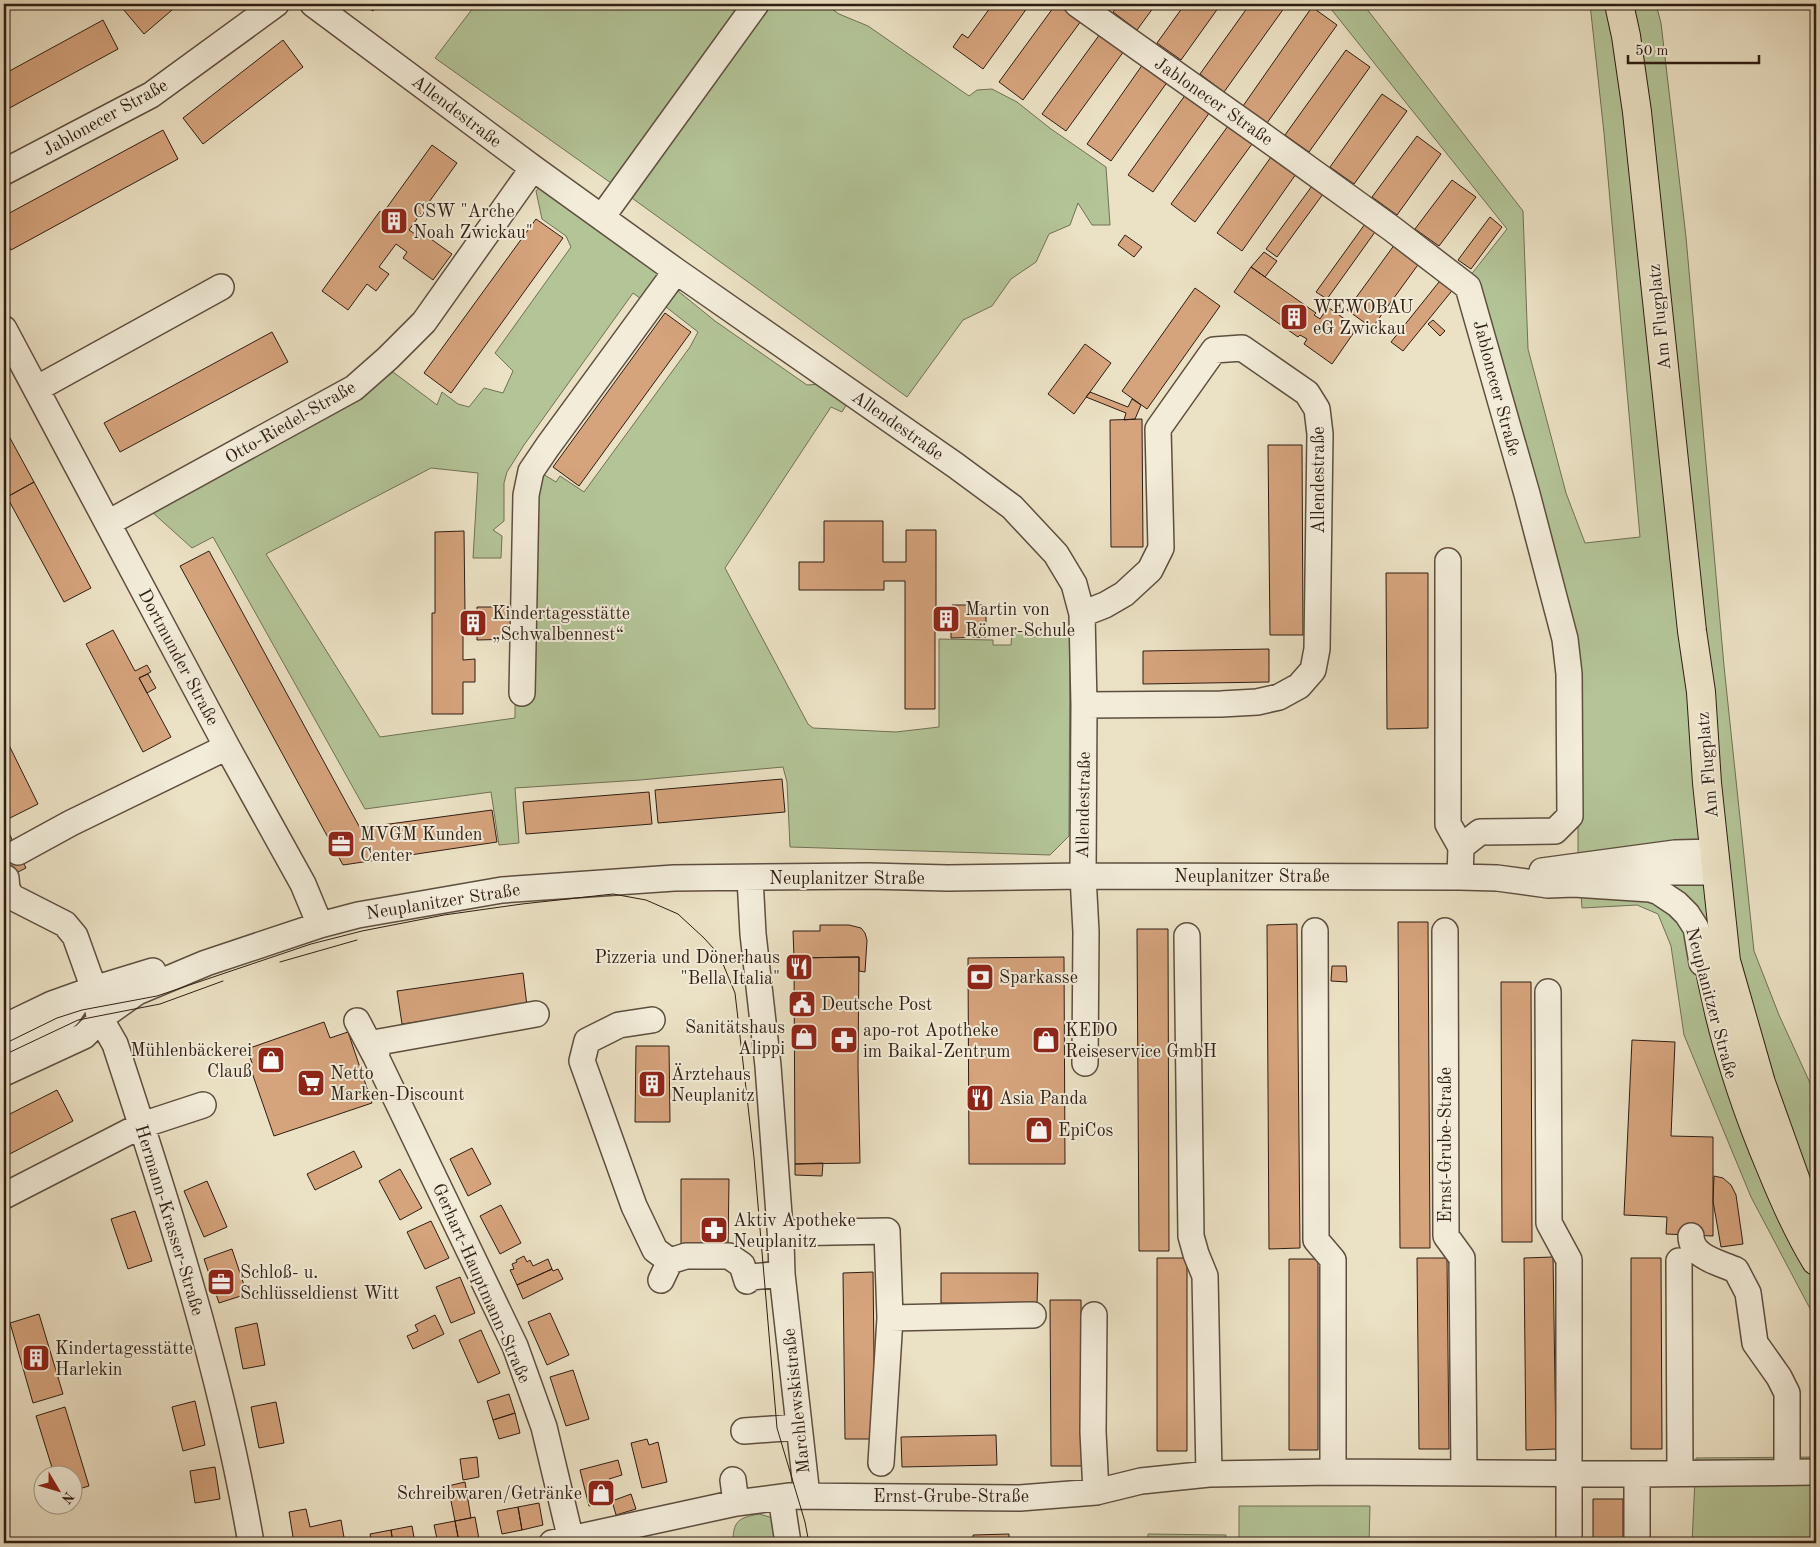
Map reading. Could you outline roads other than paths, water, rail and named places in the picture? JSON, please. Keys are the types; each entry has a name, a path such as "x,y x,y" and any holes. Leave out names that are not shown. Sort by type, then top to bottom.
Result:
{"main road":[{"name":"Am Flugplatz","path":"1619,4 1626,36 1637,112 1692,631 1689,679 1707,862 1718,900"},
{"name":"Neuplanitzer Straße","path":"1707,862 1699,899 1712,983 1733,1067 1762,1147 1805,1244 1816,1261"},
{"name":"Neuplanitzer Straße","path":"1718,900 1726,961 1742,1019 1761,1082 1816,1238"}],"street":[{"name":"Jablonecer Straße","path":"4,172 151,95 276,4"},
{"name":"Allendestraße","path":"312,4 676,271 926,444 1012,507 1056,554 1074,584 1082,614 1084,705 1083,876 1086,932 1085,1063"},
{"path":"602,217 756,4"},
{"name":"Jablonecer Straße","path":"1077,4 1260,133 1391,228 1468,287 1527,494 1565,639 1569,674 1570,816 1555,830 1480,832 1461,847"},
{"name":"Otto-Riedel-Straße","path":"108,523 354,388 424,322 534,168"},
{"path":"522,692 526,495 531,471 676,271"},
{"path":"36,389 221,287"},
{"name":"Dortmunder Straße","path":"4,328 227,748 303,884 320,925"},
{"name":"Allendestraße","path":"1082,614 1106,605 1124,594 1150,570 1161,548 1158,429 1214,350 1242,348 1307,393 1317,410 1320,434 1317,649 1313,670 1299,686 1279,697 1257,702 1084,705"},
{"path":"1448,561 1451,606 1448,824 1461,847 1460,877"},
{"path":"18,852 71,823 227,748"},
{"name":"Neuplanitzer Straße","path":"1497,878 1670,854 1707,862"},
{"name":"Neuplanitzer Straße","path":"4,1073 84,1036 106,1014 137,992 206,963 320,925 358,915 502,890 666,878 868,876 948,878 1083,876 1460,877 1497,878 1548,885 1574,884 1669,872 1707,862"},
{"name":"Hermann-Krasser-Straße","path":"6,878 7,889 12,897 65,924 75,936 88,991 101,1021 115,1044 189,1279 218,1384 251,1543"},
{"name":"Marchlewskistraße","path":"750,878 753,934 768,1066 781,1233 782,1274 807,1496 781,1497 788,1543"},
{"name":"Neuplanitzer Straße","path":"1574,884 1650,889 1665,895 1687,914 1696,928 1704,976 1728,1070 1746,1120 1762,1147"},
{"name":"Ernst-Grube-Straße","path":"1445,931 1446,1236 1462,1258 1464,1473"},
{"path":"1315,932 1316,1240 1333,1260 1333,1472"},
{"path":"1187,936 1191,1236 1196,1254 1206,1276 1209,1474"},
{"name":"Neuplanitzer Straße","path":"4,1027 52,1004 88,991 166,967 206,963"},
{"path":"4,1050 60,1022 88,991"},
{"path":"1548,992 1549,1223 1569,1260 1569,1543"},
{"path":"376,1057 379,1042 536,1014"},
{"path":"652,1020 619,1024 587,1041 582,1061 634,1206 655,1250 666,1271 686,1256 728,1256 742,1265 748,1281 752,1277 782,1274"},
{"path":"60,1022 101,1021"},
{"name":"Gerhart-Hauptmann-Straße","path":"357,1021 514,1346 544,1427 562,1541"},
{"path":"4,1196 145,1137 203,1105"},
{"path":"781,1233 887,1231 890,1318 881,1463"},
{"path":"1691,1236 1691,1242 1700,1255 1736,1270 1748,1293 1755,1342 1779,1377 1787,1393 1787,1471"},
{"path":"1679,1261 1680,1472"},
{"path":"890,1318 1033,1315"},
{"path":"1094,1316 1093,1432 1096,1492"},
{"path":"744,1431 798,1426"},
{"name":"Ernst-Grube-Straße","path":"807,1496 1020,1498 1096,1492 1141,1481 1209,1474 1333,1472 1569,1472 1637,1474 1680,1472 1816,1472"},
{"path":"1637,1474 1637,1543"},
{"path":"562,1541 734,1492 781,1497"}],"tram line":[{"path":"4,1044 57,1018 82,1010 157,996 311,944 362,931 444,915 613,894 646,900 678,914 714,949 723,964 735,993 754,1158 777,1428 805,1522 809,1543"},
{"path":"280,962 357,940"},
{"path":"4,1055 78,1020 160,1004 223,981"}],"place":[{"name":"CSW \"Arche Noah Zwickau\"","path":"394,221"},
{"name":"WEWOBAU eG Zwickau","path":"1294,317"},
{"name":"Martin von Römer-Schule","path":"946,619"},
{"name":"Kindertagesstätte „Schwalbennest“","path":"473,623"},
{"name":"MVGM Kunden Center","path":"341,844"},
{"name":"Pizzeria und Dönerhaus \"Bella Italia\"","path":"799,967"},
{"name":"Sparkasse","path":"980,977"},
{"name":"Deutsche Post","path":"802,1004"},
{"name":"Sanitätshaus Alippi","path":"804,1037"},
{"name":"apo-rot Apotheke im Baikal-Zentrum","path":"844,1040"},
{"name":"KEDO Reiseservice GmbH","path":"1046,1040"},
{"name":"Mühlenbäckerei Clauß","path":"271,1060"},
{"name":"Netto Marken-Discount","path":"311,1083"},
{"name":"Ärztehaus Neuplanitz","path":"652,1084"},
{"name":"Asia Panda","path":"980,1098"},
{"name":"EpiCos","path":"1039,1130"},
{"name":"Aktiv Apotheke Neuplanitz","path":"714,1230"},
{"name":"Schloß- u. Schlüsseldienst Witt","path":"221,1282"},
{"name":"Kindertagesstätte Harlekin","path":"36,1358"},
{"name":"Schreibwaren/Getränke","path":"601,1493"}]}
